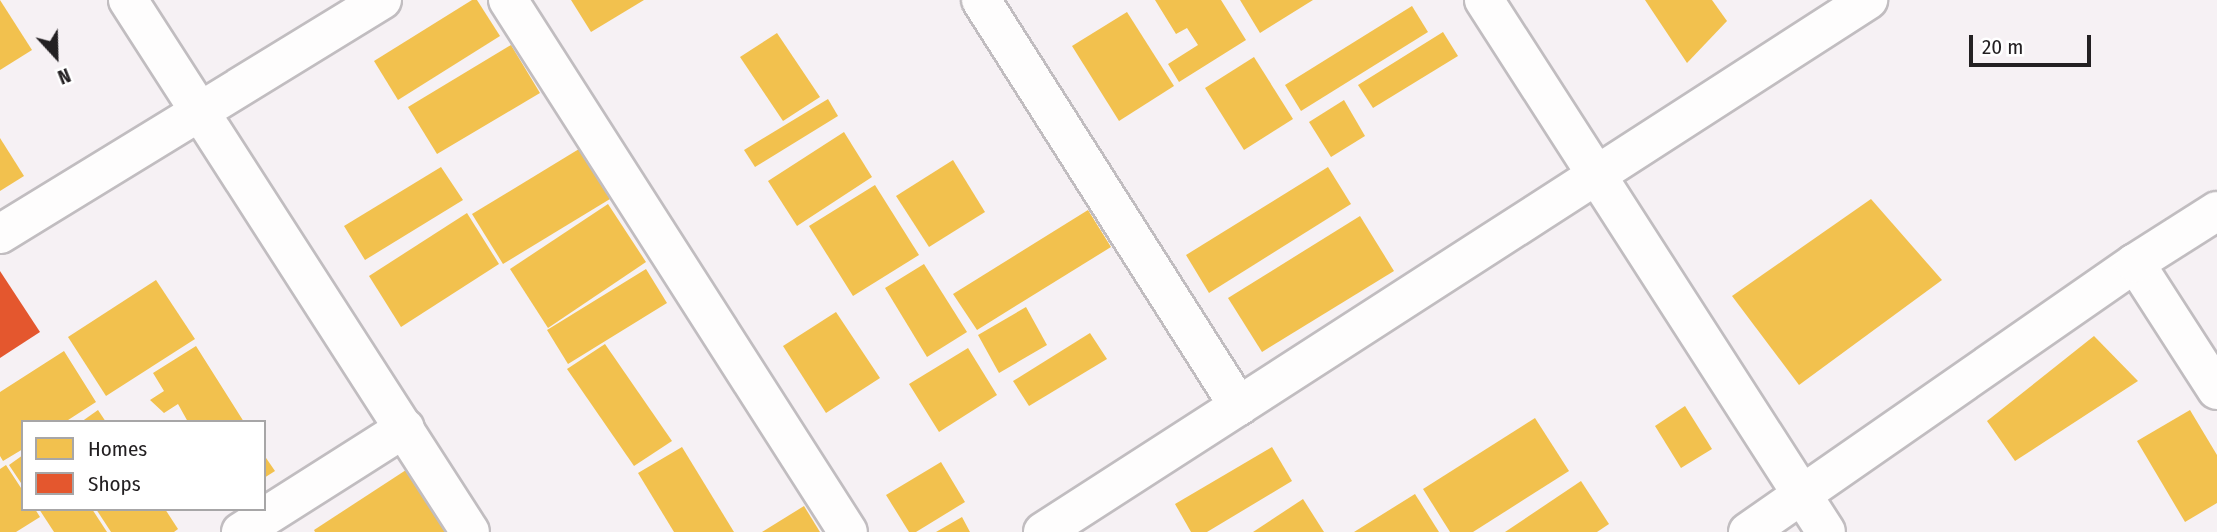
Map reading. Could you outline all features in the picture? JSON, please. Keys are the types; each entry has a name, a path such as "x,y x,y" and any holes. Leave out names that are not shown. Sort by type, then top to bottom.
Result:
{"street":[{"path":"128,0 470,532"},
{"path":"0,234 382,0"},
{"path":"508,0 848,532"},
{"path":"981,0 1239,406"},
{"path":"1484,0 1826,532"},
{"path":"1042,532 1597,172 1868,0"},
{"path":"1748,532 2135,263 2217,211"},
{"path":"2135,263 2217,390"},
{"path":"241,532 405,428"}],"building: Homes":[{"path":"0,0 32,50 0,70"},
{"path":"472,0 477,0 500,36 398,100 374,61"},
{"path":"571,0 644,0 591,32"},
{"path":"1155,0 1221,0 1246,40 1179,82 1168,64 1198,45 1187,28 1176,34"},
{"path":"1240,0 1313,0 1260,33"},
{"path":"1645,0 1712,0 1727,21 1687,63"},
{"path":"1412,6 1428,32 1301,111 1285,85"},
{"path":"1127,12 1174,86 1119,121 1072,46"},
{"path":"1443,32 1458,56 1373,108 1358,85"},
{"path":"777,33 820,97 783,121 740,57"},
{"path":"511,45 540,93 437,154 408,107"},
{"path":"1254,57 1293,119 1244,150 1205,88"},
{"path":"828,99 838,116 755,167 744,150"},
{"path":"1344,100 1365,136 1331,157 1309,122"},
{"path":"844,132 872,177 797,226 768,181"},
{"path":"0,138 24,176 0,191"},
{"path":"579,149 610,199 503,264 472,214"},
{"path":"953,160 985,212 929,247 896,196"},
{"path":"441,167 463,200 365,260 344,226"},
{"path":"1328,167 1351,204 1209,293 1186,255"},
{"path":"875,185 919,255 853,296 809,226"},
{"path":"1871,199 1942,280 1799,385 1732,296"},
{"path":"608,204 646,262 548,328 510,269"},
{"path":"1088,210 1111,247 977,330 953,294"},
{"path":"467,213 499,264 401,327 369,276"},
{"path":"1360,216 1394,271 1262,352 1228,298"},
{"path":"924,264 967,332 927,357 885,288"},
{"path":"646,269 667,303 568,364 547,330"},
{"path":"156,280 195,339 106,396 68,337"},
{"path":"1026,307 1047,345 999,373 978,335"},
{"path":"836,312 880,378 826,413 783,346"},
{"path":"1090,333 1107,359 1029,406 1013,381"},
{"path":"2094,336 2138,381 2015,461 1987,421"},
{"path":"605,344 672,441 634,466 567,369"},
{"path":"196,346 243,420 187,420 178,404 164,413 150,400 164,391 153,373"},
{"path":"968,348 997,395 939,432 909,384"},
{"path":"64,351 96,402 68,420 21,420 21,450 3,461 0,456 0,392"},
{"path":"1685,406 1712,449 1681,468 1655,426"},
{"path":"98,410 105,420 84,420"},
{"path":"2190,410 2217,455 2217,503 2185,522 2137,441"},
{"path":"1535,418 1569,471 1473,532 1450,532 1423,489"},
{"path":"682,447 734,532 674,532 638,473"},
{"path":"1272,447 1292,481 1207,532 1191,532 1175,504"},
{"path":"21,456 21,483 9,465"},
{"path":"266,458 275,471 266,477"},
{"path":"941,462 965,502 916,532 909,532 886,495"},
{"path":"6,465 21,488 21,511 36,511 40,517 16,532 0,532 0,469"},
{"path":"406,470 446,532 315,532 314,530"},
{"path":"1581,481 1609,524 1597,532 1505,532"},
{"path":"1415,494 1439,532 1354,532"},
{"path":"1303,499 1324,532 1253,532"},
{"path":"804,506 820,532 762,532"},
{"path":"40,511 93,511 107,532 54,532"},
{"path":"97,511 166,511 178,529 174,532 111,532"},
{"path":"962,517 970,532 936,532"}],"building: Shops":[{"path":"0,271 40,332 0,358"}]}
